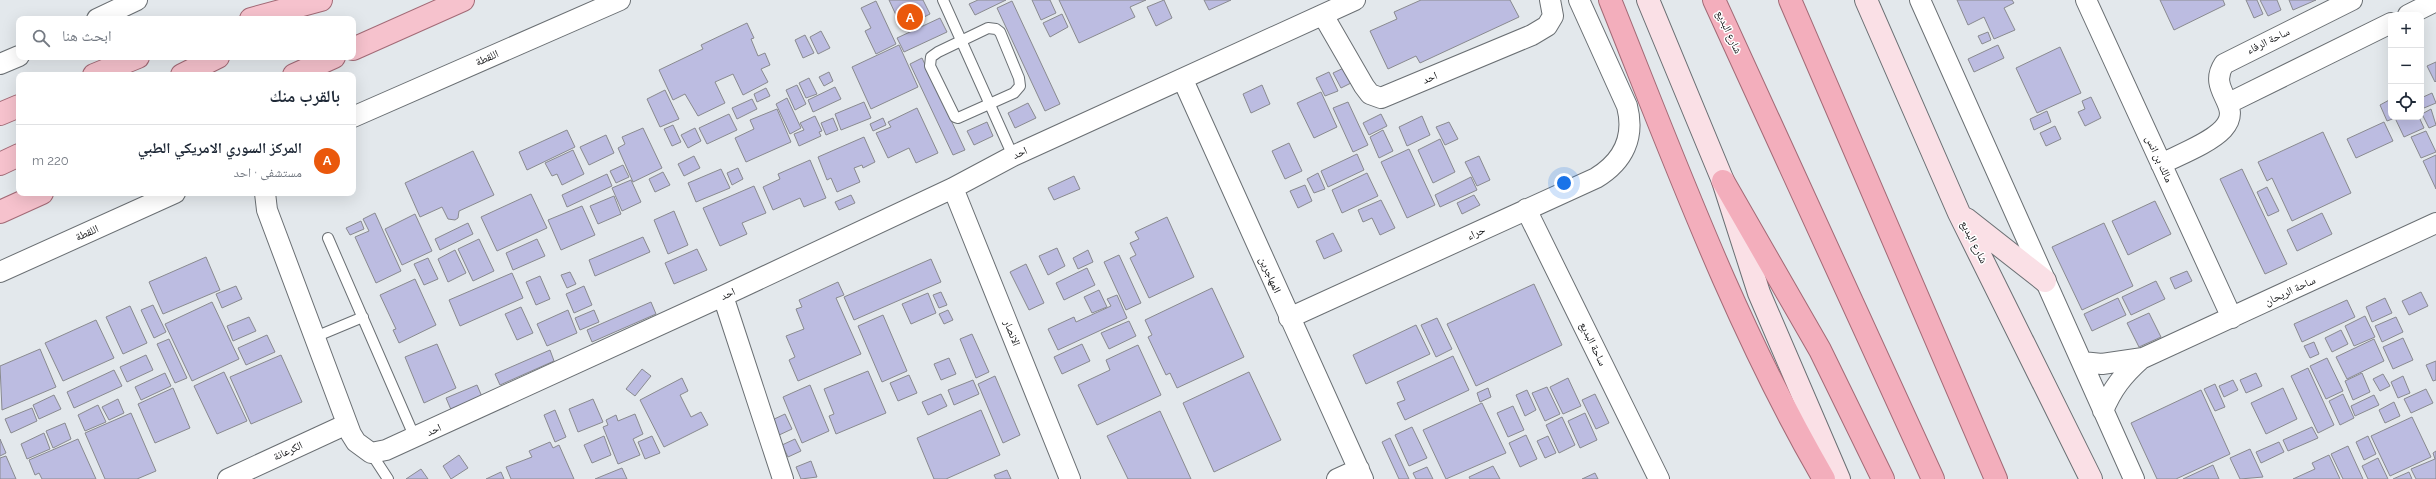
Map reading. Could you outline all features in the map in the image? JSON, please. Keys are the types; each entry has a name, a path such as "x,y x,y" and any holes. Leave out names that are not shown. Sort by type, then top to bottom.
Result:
{"highway":[{"path":"1610,0 1721,269 1759,354 1824,479"},
{"name":"شارع البديع","path":"1714,0 1933,479"},
{"path":"1790,0 1996,479"},
{"path":"1722,181 1820,350 1883,479"}],"main road":[{"path":"262,16 321,0"},
{"path":"299,16 331,0"},
{"path":"356,48 462,0"},
{"path":"1648,0 1722,181 1759,293 1839,479"},
{"name":"شارع البديع","path":"1866,0 1959,213 2091,479"},
{"path":"101,72 131,60"},
{"path":"188,72 212,60"},
{"path":"301,72 327,60"},
{"path":"0,114 16,107"},
{"path":"0,164 16,156"},
{"path":"0,212 35,196"},
{"path":"1959,213 2045,281"}],"street":[{"path":"103,16 137,0"},
{"name":"اللقطة","path":"356,116 620,0"},
{"name":"احد","path":"371,453 386,450 415,438 953,188 1013,156 1183,80 1354,0"},
{"name":"احد","path":"1323,15 1364,86 1370,94 1381,98 1542,29 1547,26 1553,16 1550,0"},
{"name":"حراء","path":"1289,318 1596,178 1614,165 1626,147 1630,119 1627,106 1579,0"},
{"path":"1920,0 2134,479"},
{"name":"مالك بن انس","path":"2086,0 2232,318"},
{"name":"ساحة الرفاء","path":"2229,103 2218,84 2220,69 2229,59 2352,0"},
{"path":"2414,12 2436,1"},
{"path":"2161,164 2223,129 2230,116 2229,103 2388,24"},
{"path":"0,64 16,57"},
{"name":"المهاجرين","path":"1183,80 1289,318 1361,474 1337,479"},
{"name":"الانصار","path":"953,188 1070,479"},
{"name":"اللقطة","path":"0,272 168,196"},
{"path":"255,196 266,202 347,424 356,442 371,453"},
{"name":"ساحة البديع","path":"1526,210 1659,479"},
{"name":"ساحة الريحان","path":"2103,411 2112,390 2126,372 2143,358 2436,223"},
{"path":"723,296 776,477"},
{"name":"ساحة الريحان","path":"2082,362 2102,364 2143,358"},
{"name":"الكرعانة","path":"228,479 347,424"}],"lane":[{"path":"943,0 1013,156"},
{"path":"988,28 996,29 1000,32 1019,78 1020,86 1014,93 958,118 950,112 930,61 934,54 961,41 988,28"},
{"path":"328,238 415,438"},
{"path":"315,337 363,317"},
{"path":"371,453 388,479"}],"building":[{"path":"889,0 923,0 930,14 902,28"},
{"path":"978,0 1006,0 975,15 969,4"},
{"path":"1032,0 1050,0 1056,13 1041,20"},
{"path":"1059,0 1146,0 1130,7 1135,17 1079,43"},
{"path":"1164,0 1172,18 1156,26 1147,7"},
{"path":"1204,0 1231,0 1209,10"},
{"path":"1421,0 1510,0 1519,17 1420,63 1416,56 1388,69 1370,31 1397,19 1394,12"},
{"path":"1957,0 2012,0 2014,3 2004,8 2015,30 1994,39 1984,17 1968,25"},
{"path":"2160,0 2223,0 2225,5 2174,30"},
{"path":"2246,0 2257,0 2263,14 2254,18"},
{"path":"2260,0 2277,0 2281,10 2268,16"},
{"path":"2289,0 2316,0 2293,10"},
{"path":"876,1 896,44 876,54 865,31 871,28 861,8"},
{"path":"1012,1 1060,104 1045,111 997,8"},
{"path":"1062,14 1068,27 1050,37 1043,23"},
{"path":"940,18 947,32 904,52 897,38"},
{"path":"747,23 754,38 751,39 758,56 765,53 770,65 761,69 768,82 743,95 733,74 715,82 725,103 698,116 685,94 673,100 659,70 703,49 701,45"},
{"path":"821,31 830,48 818,54 810,37"},
{"path":"1988,32 1991,40 1982,44 1978,36"},
{"path":"805,35 814,53 803,58 795,40"},
{"path":"899,45 918,87 871,109 852,67"},
{"path":"1998,45 2004,58 1974,72 1968,59"},
{"path":"2060,47 2081,93 2037,113 2016,68"},
{"path":"922,58 965,150 953,155 910,64"},
{"path":"2436,62 2436,81 2435,82 2427,66"},
{"path":"1348,66 1355,81 1341,88 1333,73"},
{"path":"829,72 833,81 824,86 819,77"},
{"path":"1329,72 1338,91 1325,96 1316,78"},
{"path":"809,78 817,94 806,98 799,83"},
{"path":"797,85 806,104 795,110 786,90"},
{"path":"1262,85 1270,104 1251,113 1243,94"},
{"path":"835,87 841,99 813,112 808,100"},
{"path":"766,88 770,96 757,102 754,94"},
{"path":"665,90 679,119 660,127 647,99"},
{"path":"1321,92 1337,127 1314,138 1297,103"},
{"path":"2432,93 2436,103 2424,108 2424,97"},
{"path":"2091,97 2101,118 2085,126 2078,112 2085,109 2082,101"},
{"path":"787,98 801,128 790,134 776,104"},
{"path":"752,99 757,109 737,119 732,108"},
{"path":"2388,101 2388,120 2390,120 2387,121 2380,105"},
{"path":"864,102 871,118 841,130 835,114"},
{"path":"1348,102 1368,145 1353,152 1333,108"},
{"path":"1028,103 1036,118 1015,128 1008,113"},
{"path":"917,108 938,153 916,163 909,148 888,158 876,133 891,127 888,122"},
{"path":"777,109 791,142 746,162 735,138 754,129 750,120"},
{"path":"2431,109 2436,125 2429,128 2424,118 2424,113"},
{"path":"2047,111 2051,122 2034,130 2030,119"},
{"path":"729,114 737,130 707,144 699,128"},
{"path":"1381,114 1387,126 1369,135 1363,123"},
{"path":"815,116 822,131 819,132 821,136 799,146 794,134 804,130 800,123"},
{"path":"1422,116 1430,135 1407,146 1399,127"},
{"path":"833,118 838,130 826,135 821,123"},
{"path":"883,118 886,125 873,131 870,124"},
{"path":"2396,120 2420,120 2424,128 2404,137"},
{"path":"987,122 993,136 974,145 967,131"},
{"path":"1449,122 1458,139 1445,145 1436,127"},
{"path":"2384,122 2393,141 2356,158 2347,139"},
{"path":"673,125 681,142 672,146 664,129"},
{"path":"2055,126 2061,139 2046,146 2040,133"},
{"path":"643,128 662,168 633,182 618,148 625,144 622,137"},
{"path":"695,128 701,141 688,148 681,135"},
{"path":"567,130 575,147 527,170 519,152"},
{"path":"1383,130 1393,151 1379,158 1370,137"},
{"path":"2426,131 2436,152 2421,158 2411,137"},
{"path":"2323,132 2351,193 2292,221 2272,178 2267,181 2258,162"},
{"path":"606,135 614,153 589,165 580,147"},
{"path":"864,137 875,162 863,168 862,165 854,168 860,182 837,192 831,178 827,180 818,157"},
{"path":"1440,139 1455,172 1433,183 1418,150"},
{"path":"1289,143 1302,171 1285,179 1272,151"},
{"path":"1409,149 1435,205 1407,218 1381,162"},
{"path":"573,150 584,174 562,185 557,174 552,176 545,163"},
{"path":"473,151 494,195 459,211 458,218 455,220 448,219 442,207 420,217 405,183"},
{"path":"1357,154 1364,170 1328,187 1321,171"},
{"path":"2436,155 2436,189 2423,161"},
{"path":"694,156 700,168 684,176 678,164"},
{"path":"1479,156 1490,180 1477,186 1465,162"},
{"path":"810,160 826,198 804,207 800,198 773,210 763,187 780,179 778,174"},
{"path":"623,165 629,177 616,183 610,171"},
{"path":"738,168 743,179 732,185 727,173"},
{"path":"721,169 730,188 696,202 688,183"},
{"path":"2242,169 2287,264 2265,274 2220,179"},
{"path":"663,172 670,185 655,192 649,179"},
{"path":"1318,173 1325,189 1314,193 1307,179"},
{"path":"1367,173 1378,196 1342,213 1332,190"},
{"path":"607,174 612,186 567,207 562,195"},
{"path":"1074,176 1080,189 1054,200 1048,188"},
{"path":"1471,177 1477,190 1440,207 1435,195"},
{"path":"631,180 641,202 622,211 612,188"},
{"path":"1305,185 1312,201 1298,208 1290,191"},
{"path":"754,186 766,213 742,223 747,234 720,246 703,208"},
{"path":"2267,187 2279,211 2268,216 2257,192"},
{"path":"531,194 547,228 497,251 481,217"},
{"path":"851,195 855,203 839,210 835,202"},
{"path":"1474,195 1480,205 1462,214 1457,203"},
{"path":"614,196 621,214 598,224 590,206"},
{"path":"1381,200 1395,228 1380,235 1372,218 1363,222 1358,210"},
{"path":"2155,201 2171,234 2128,255 2112,221"},
{"path":"582,206 595,235 561,250 548,220"},
{"path":"674,211 688,245 668,254 654,220"},
{"path":"375,213 401,271 376,283 355,237 369,231 363,219"},
{"path":"2322,213 2332,234 2297,251 2287,230"},
{"path":"415,214 432,251 402,265 385,229"},
{"path":"1167,217 1194,277 1149,298 1130,258 1136,255 1130,243 1139,239 1135,232"},
{"path":"361,221 364,229 350,235 346,228"},
{"path":"468,223 473,234 440,250 435,239"},
{"path":"2104,223 2133,286 2082,310 2052,247"},
{"path":"1333,233 1342,251 1324,259 1316,241"},
{"path":"643,237 650,252 595,276 589,260"},
{"path":"479,239 494,271 473,281 458,249"},
{"path":"537,239 545,256 513,270 506,253"},
{"path":"1057,248 1065,266 1048,275 1039,256"},
{"path":"697,249 707,270 674,284 665,263"},
{"path":"455,250 466,273 448,282 438,259"},
{"path":"1088,250 1093,262 1078,269 1073,258"},
{"path":"1119,255 1141,303 1126,310 1104,262"},
{"path":"206,257 220,290 163,314 149,282"},
{"path":"428,258 438,279 424,285 414,264"},
{"path":"931,259 941,282 854,320 844,297"},
{"path":"1026,264 1044,303 1029,310 1010,272"},
{"path":"1087,268 1095,285 1064,300 1056,283"},
{"path":"2187,271 2192,281 2175,289 2170,278"},
{"path":"570,272 576,284 567,288 561,275"},
{"path":"512,273 523,298 460,326 449,300"},
{"path":"540,276 550,299 536,305 526,282"},
{"path":"415,279 436,325 399,343 393,330 396,329 380,295"},
{"path":"2156,281 2165,299 2131,315 2122,297"},
{"path":"838,282 844,295 836,298 861,354 798,381 789,360 795,357 786,336 804,329 796,309 802,307 799,300"},
{"path":"1534,284 1562,345 1476,386 1447,324"},
{"path":"236,286 242,299 222,308 216,294"},
{"path":"584,286 592,305 574,313 566,294"},
{"path":"1212,288 1244,357 1177,388 1170,373 1166,375 1148,337 1152,335 1145,320"},
{"path":"1099,290 1107,307 1092,313 1084,297"},
{"path":"941,292 947,305 939,308 933,295"},
{"path":"2421,292 2428,306 2409,315 2402,301"},
{"path":"928,293 936,313 911,324 902,304"},
{"path":"1117,295 1127,318 1058,350 1048,329 1074,317 1076,322 1111,306 1107,299"},
{"path":"2118,298 2126,315 2092,331 2084,314"},
{"path":"2385,298 2392,313 2372,322 2366,307"},
{"path":"2347,300 2355,317 2302,342 2294,324"},
{"path":"212,302 239,359 192,381 165,324"},
{"path":"651,302 656,314 592,342 587,330"},
{"path":"153,305 166,332 154,338 141,310"},
{"path":"130,306 147,343 123,354 106,317"},
{"path":"521,307 533,333 517,340 505,314"},
{"path":"568,310 577,333 547,346 537,324"},
{"path":"594,310 599,322 580,330 575,318"},
{"path":"948,310 953,320 944,324 939,314"},
{"path":"2149,313 2161,337 2139,347 2127,323"},
{"path":"883,315 907,371 882,382 858,326"},
{"path":"2365,316 2375,337 2354,346 2345,326"},
{"path":"249,317 256,331 233,341 227,326"},
{"path":"2396,317 2403,332 2382,342 2375,326"},
{"path":"1437,318 1452,349 1436,357 1421,325"},
{"path":"96,320 114,358 63,381 45,343"},
{"path":"1129,321 1136,336 1109,349 1101,333"},
{"path":"1416,325 1430,354 1366,384 1353,355"},
{"path":"2341,330 2348,344 2332,352 2325,338"},
{"path":"972,334 989,372 976,378 960,339"},
{"path":"267,335 275,352 246,365 238,348"},
{"path":"2403,338 2413,360 2393,369 2383,347"},
{"path":"169,339 187,378 175,383 157,344"},
{"path":"2374,339 2384,361 2347,379 2336,357"},
{"path":"2314,342 2319,354 2310,358 2304,346"},
{"path":"437,344 456,388 424,403 405,357"},
{"path":"1082,344 1090,361 1062,374 1054,357"},
{"path":"1138,345 1161,395 1097,425 1078,385 1110,370 1106,360"},
{"path":"40,349 56,387 2,410 0,366"},
{"path":"550,350 554,361 500,385 495,374"},
{"path":"146,355 153,370 127,382 120,367"},
{"path":"281,355 302,402 251,424 230,377"},
{"path":"1453,356 1469,390 1405,420 1397,403 1405,400 1397,382"},
{"path":"949,358 956,374 941,380 934,364"},
{"path":"2327,358 2343,391 2326,399 2310,366"},
{"path":"2436,361 2436,380 2433,381 2426,365"},
{"path":"2308,368 2334,425 2318,433 2291,376"},
{"path":"642,369 651,376 635,396 626,389"},
{"path":"114,370 122,386 74,408 67,392"},
{"path":"868,371 886,413 836,434 829,416 834,414 824,389"},
{"path":"224,372 247,421 217,434 194,386"},
{"path":"1249,372 1281,440 1214,472 1183,403"},
{"path":"165,373 171,386 141,400 135,387"},
{"path":"2256,373 2262,386 2246,393 2240,380"},
{"path":"2362,373 2370,392 2353,400 2345,381"},
{"path":"2383,374 2390,386 2380,391 2373,379"},
{"path":"909,375 917,393 898,401 890,383"},
{"path":"995,376 1020,435 1003,443 978,384"},
{"path":"2403,376 2410,393 2398,398 2391,382"},
{"path":"682,378 688,391 680,395 691,417 701,412 708,425 664,447 640,400"},
{"path":"1568,378 1581,406 1563,414 1550,387"},
{"path":"973,380 979,394 954,405 948,390"},
{"path":"2233,380 2238,390 2224,397 2219,386"},
{"path":"2215,384 2225,407 2215,411 2204,389"},
{"path":"477,385 483,399 452,412 446,398"},
{"path":"810,385 829,431 802,443 783,397"},
{"path":"1547,387 1560,414 1545,421 1532,393"},
{"path":"173,388 190,428 155,443 138,404"},
{"path":"1488,388 1491,397 1480,402 1477,393"},
{"path":"2283,388 2297,419 2266,434 2251,403"},
{"path":"2426,389 2433,403 2411,413 2404,399"},
{"path":"1527,390 1536,410 1525,416 1516,395"},
{"path":"2201,390 2230,454 2176,479 2157,479 2131,423"},
{"path":"941,394 947,406 928,415 922,402"},
{"path":"1595,394 1609,423 1596,429 1582,400"},
{"path":"2343,394 2354,418 2340,425 2329,401"},
{"path":"54,395 61,409 39,419 33,405"},
{"path":"2374,395 2379,405 2355,416 2351,406"},
{"path":"118,399 124,413 109,420 102,407"},
{"path":"593,399 603,422 578,432 569,409"},
{"path":"2394,402 2400,416 2385,423 2379,410"},
{"path":"1482,403 1506,453 1446,479 1423,430"},
{"path":"98,405 106,422 85,431 78,415"},
{"path":"1513,406 1524,430 1508,437 1497,413"},
{"path":"32,408 37,421 11,433 5,419"},
{"path":"555,410 566,437 555,442 544,415"},
{"path":"981,410 1000,455 946,479 934,479 917,438"},
{"path":"1160,411 1191,479 1128,479 1107,436"},
{"path":"131,413 156,471 137,479 105,479 85,433"},
{"path":"1585,413 1597,440 1580,448 1568,421"},
{"path":"635,414 643,434 633,439 640,455 618,464 603,427 608,425 606,420 616,415 618,421"},
{"path":"785,414 792,429 777,436 770,421"},
{"path":"1562,417 1575,445 1559,453 1546,425"},
{"path":"2412,417 2431,457 2390,476 2371,436"},
{"path":"65,423 71,439 53,448 46,431"},
{"path":"1412,427 1427,458 1409,466 1395,435"},
{"path":"2312,427 2318,438 2288,451 2283,440"},
{"path":"44,433 50,449 27,459 21,444"},
{"path":"1526,435 1537,459 1520,467 1509,443"},
{"path":"604,436 611,455 592,463 584,445"},
{"path":"652,436 660,453 645,459 638,442"},
{"path":"1548,436 1556,453 1545,458 1537,441"},
{"path":"2368,436 2376,454 2364,460 2356,442"},
{"path":"1390,438 1409,479 1399,479 1382,442"},
{"path":"0,439 6,453 0,456"},
{"path":"78,439 96,479 42,479 39,473 35,475 29,460"},
{"path":"795,439 801,451 788,457 782,445"},
{"path":"550,442 553,448 559,445 574,479 511,479 506,467 532,457 529,451"},
{"path":"2279,442 2284,452 2261,463 2256,452"},
{"path":"2348,446 2363,479 2343,479 2331,454"},
{"path":"2250,449 2263,477 2240,479 2230,458"},
{"path":"2436,451 2436,479 2416,479 2411,469 2435,459 2433,453"},
{"path":"459,455 468,468 451,479 443,466"},
{"path":"2329,455 2340,479 2293,479 2315,469 2312,463"},
{"path":"6,456 16,479 0,479 0,458"},
{"path":"2378,458 2388,479 2368,479 2362,466"},
{"path":"811,461 817,477 801,479 796,467"},
{"path":"2213,465 2219,479 2183,479"},
{"path":"1493,466 1500,479 1470,479 1469,477"},
{"path":"1427,467 1433,479 1416,479 1413,473"},
{"path":"622,468 627,479 595,479"},
{"path":"421,469 428,479 406,479"},
{"path":"1007,470 1011,479 996,479 994,475"},
{"path":"501,472 504,479 486,479"},
{"path":"2409,472 2412,479 2393,479"},
{"path":"1595,473 1598,479 1582,479"}],"place":[{"name":"المركز السوري الامريكي الطبي","path":"910,17"}]}
